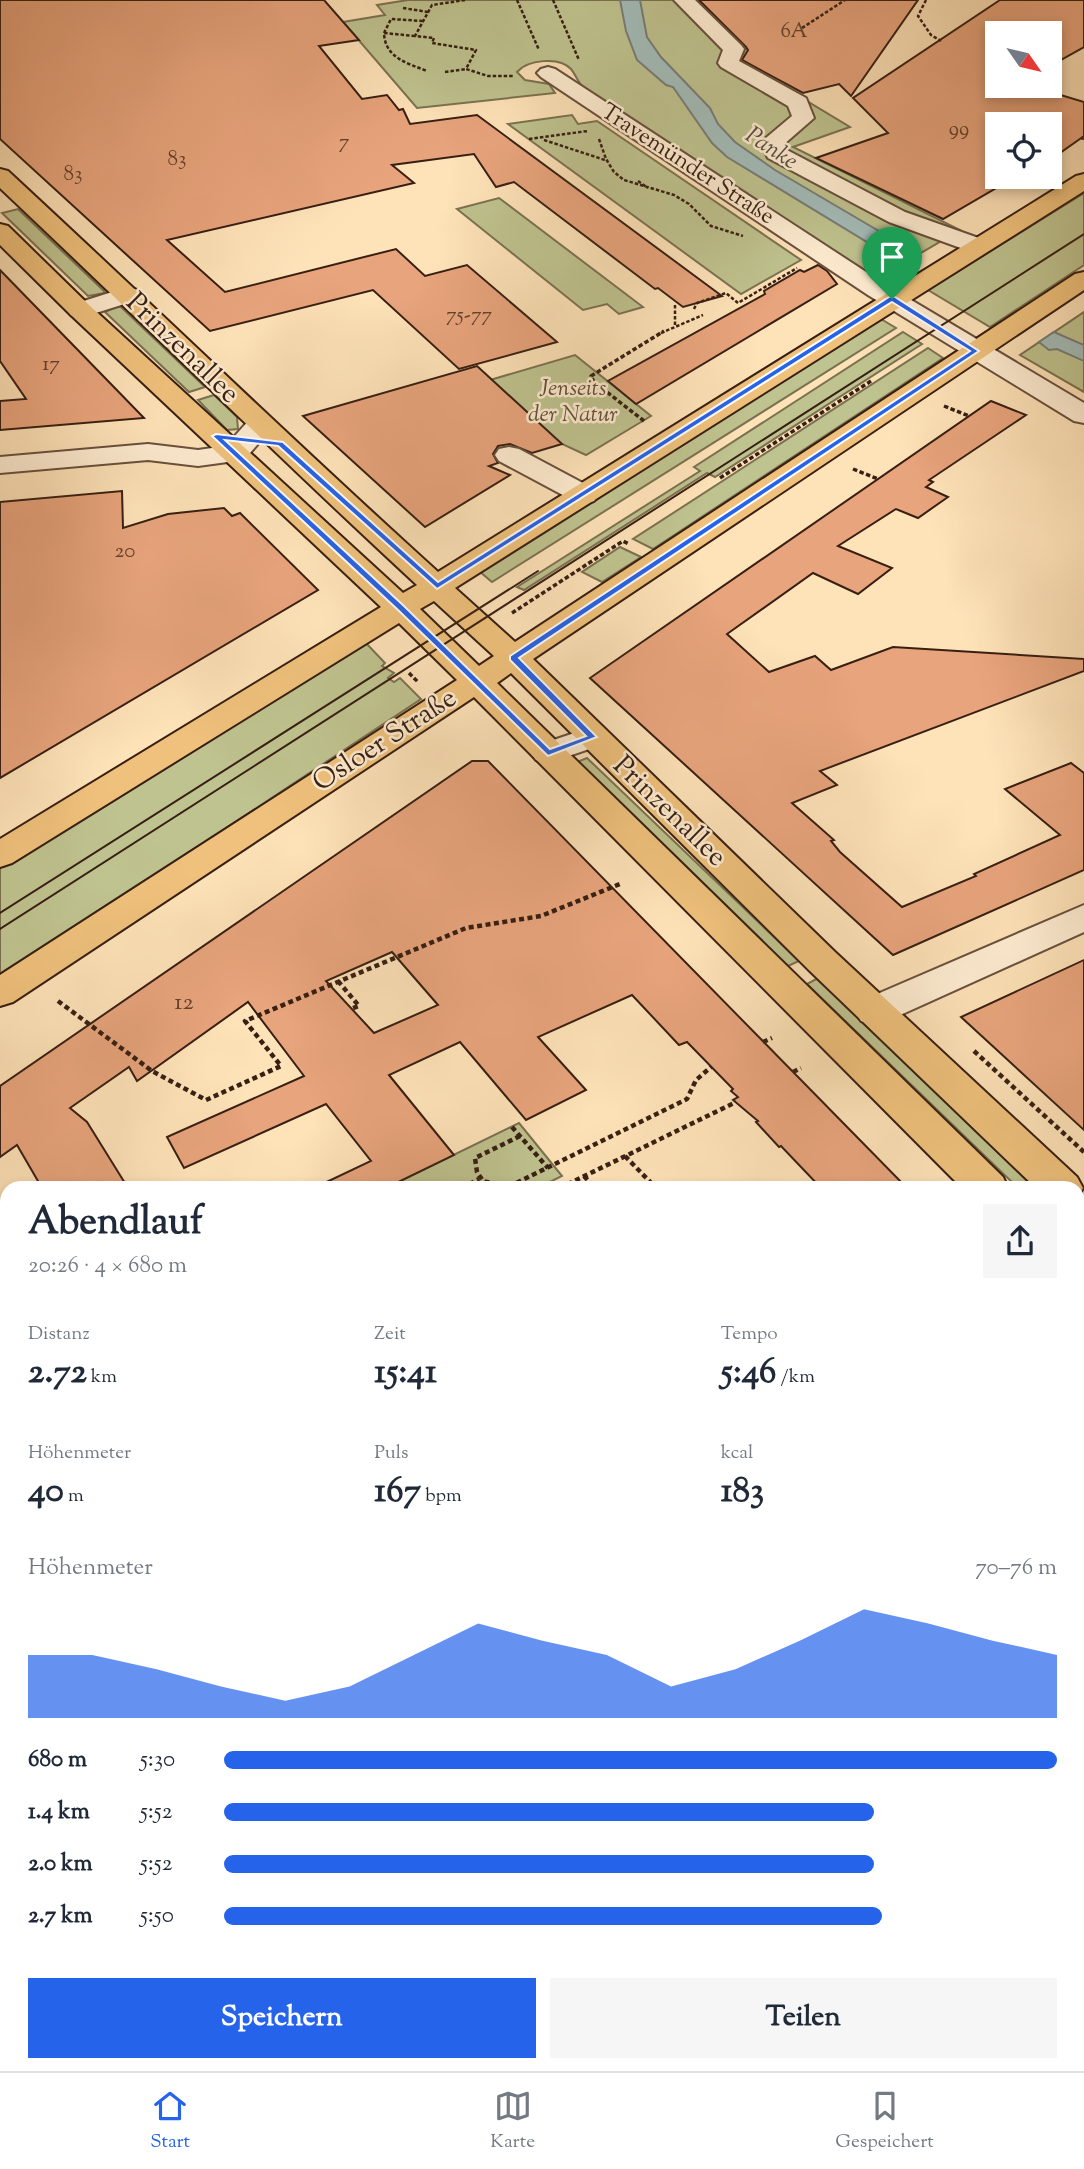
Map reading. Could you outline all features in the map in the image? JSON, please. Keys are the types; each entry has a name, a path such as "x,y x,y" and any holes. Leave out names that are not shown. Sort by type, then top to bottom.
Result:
{"main road":[{"name":"Prinzenallee","path":"0,176 128,295 248,440 401,608 981,1181"},
{"path":"0,855 584,495 892,299 1084,181"},
{"name":"Prinzenallee","path":"0,231 80,310 437,586 874,1011 1055,1181"},
{"name":"Osloer Straße","path":"0,993 514,658 1084,279"}],"street":[{"path":"684,0 733,49 728,63 798,103 803,118 771,142 776,153 897,217 978,246"},
{"name":"Travemünder Straße","path":"548,73 892,299 1084,415"},
{"path":"80,310 128,295"},
{"path":"0,465 148,452 198,458 248,440"},
{"path":"509,456 584,495"},
{"path":"548,753 592,737"},
{"path":"874,1011 1084,917"}],"path":[{"path":"415,36 432,5 465,0"},
{"path":"517,0 548,73"},
{"path":"552,0 583,68"},
{"path":"802,28 845,0"},
{"path":"926,0 918,16 931,35 941,41"},
{"path":"403,8 428,12"},
{"path":"423,20 391,19 384,33 383,43 389,54 427,71"},
{"path":"384,33 434,38 432,43 476,50 466,69"},
{"path":"445,72 466,69 488,76 514,76"},
{"path":"528,139 597,128"},
{"path":"598,135 609,161 620,178 630,185 688,202 703,220 717,228 746,237"},
{"path":"540,139 609,161"},
{"path":"638,181 652,190"},
{"path":"694,309 697,303 726,293 738,303 798,267"},
{"path":"675,305 675,325"},
{"path":"648,424 601,388 591,376 675,325 703,315"},
{"path":"720,478 880,376"},
{"path":"941,405 969,416"},
{"path":"849,467 878,479"},
{"path":"511,614 623,541 632,545"},
{"path":"58,1001 152,1071 206,1100 281,1066 245,1021 466,928 541,916 620,884"},
{"path":"338,981 359,1006 351,1009"},
{"path":"763,1042 772,1038"},
{"path":"521,1181 687,1099 692,1084 701,1072 711,1066"},
{"path":"793,1072 801,1068"},
{"path":"574,1181 736,1102"},
{"path":"512,1127 548,1168"},
{"path":"482,1181 474,1170 475,1158 520,1136"},
{"path":"625,1156 649,1181"},
{"path":"584,1176 589,1181"},
{"path":"475,1181 479,1179"}],"green space":[{"path":"408,0 698,0 757,59 751,60 747,65 850,127 793,147 960,230 875,280 584,88 571,69 559,62 535,62 517,72 525,80 549,84 555,93 417,108 343,22 385,15 377,5"},
{"path":"572,115 578,124 597,121 801,260 741,294 508,124"},
{"path":"1084,193 1084,265 990,327 928,290"},
{"path":"499,198 643,307 619,314 607,304 583,310 457,209"},
{"path":"18,209 105,293 88,296 2,213"},
{"path":"117,306 205,387 189,392 105,312"},
{"path":"1084,312 1084,392 1020,355"},
{"path":"881,319 896,328 492,582 479,571"},
{"path":"903,332 922,344 715,477 707,473 524,590 517,587 700,471 694,467"},
{"path":"928,348 943,358 653,549 633,539"},
{"name":"Jenseits der Natur","path":"575,355 651,416 586,455 562,444 490,380"},
{"path":"214,395 237,417 238,429 227,430 198,400"},
{"path":"620,547 641,557 602,582 582,572"},
{"path":"364,641 385,663 382,666 394,673 388,678 394,682 400,678 421,699 0,978 0,867"},
{"path":"587,758 799,961 788,966 577,762"},
{"path":"818,978 1030,1181 1011,1181 807,984"},
{"path":"519,1123 562,1176 552,1181 400,1181"}],"water":[{"path":"620,0 640,0 647,37 661,57 710,108 718,124 735,142 775,170 918,254 903,264 727,157 712,143 673,87 666,85 637,60 626,31"},
{"path":"1054,332 1084,345 1084,361 1057,349 1049,350 1039,342"}],"building":[{"path":"0,0 324,0 359,40 319,46 362,99 387,95 399,110 403,109 410,124 477,115 722,296 683,307 658,288 655,289 514,182 496,187 474,154 392,165 414,183 167,240 225,292 396,249 425,276 467,265 557,342 459,369 373,290 210,331 0,139"},
{"path":"699,0 918,0 851,96 839,84 803,93 742,60 748,50 746,47"},
{"path":"1000,0 1084,0 1084,47 1062,59 1062,21 985,21 985,98 1062,98 1062,95 1084,102 1084,136 1062,152 1062,112 985,112 985,189 994,189 943,219 816,158 888,133 853,98"},
{"path":"818,265 827,271 837,284 636,404 608,381 765,294 764,291 800,270 804,272"},
{"path":"0,270 144,418 0,430 0,401 26,399 0,361"},
{"path":"477,366 562,444 532,453 510,444 498,446 493,454 498,463 489,466 510,475 425,527 303,416"},
{"path":"991,401 1026,415 929,480 933,482 926,487 948,497 918,518 896,509 838,546 892,568 858,594 813,573 727,634 769,672 815,656 831,670 893,647 1084,659 1084,671 820,771 837,785 792,803 834,840 831,841 840,852 902,907 976,876 974,874 1060,835 1005,789 1071,763 1084,773 1084,870 893,955 590,678"},
{"path":"122,491 123,528 168,514 224,508 232,516 240,513 318,590 0,778 0,502"},
{"path":"472,761 488,761 900,1181 814,1181 781,1146 779,1147 756,1122 758,1121 733,1100 738,1097 731,1091 733,1089 687,1042 679,1045 632,995 538,1037 586,1090 526,1120 460,1042 389,1075 454,1155 400,1181 329,1181 371,1161 326,1104 184,1168 167,1137 304,1076 248,1002 137,1081 129,1067 70,1108 87,1122 124,1181 38,1181 17,1145 0,1157 0,1086","holes":["392,952 438,1005 374,1033 326,981"]},
{"path":"1084,960 1084,1130 961,1017"}],"tram line":[{"path":"0,929 1084,234"},
{"path":"0,913 538,571"}],"route":[{"path":"892,299 976,351 514,658 592,737 548,753 370,578 216,436 280,444 437,586 892,299"}],"water label":[{"name":"Panke","path":"771,149"}]}
